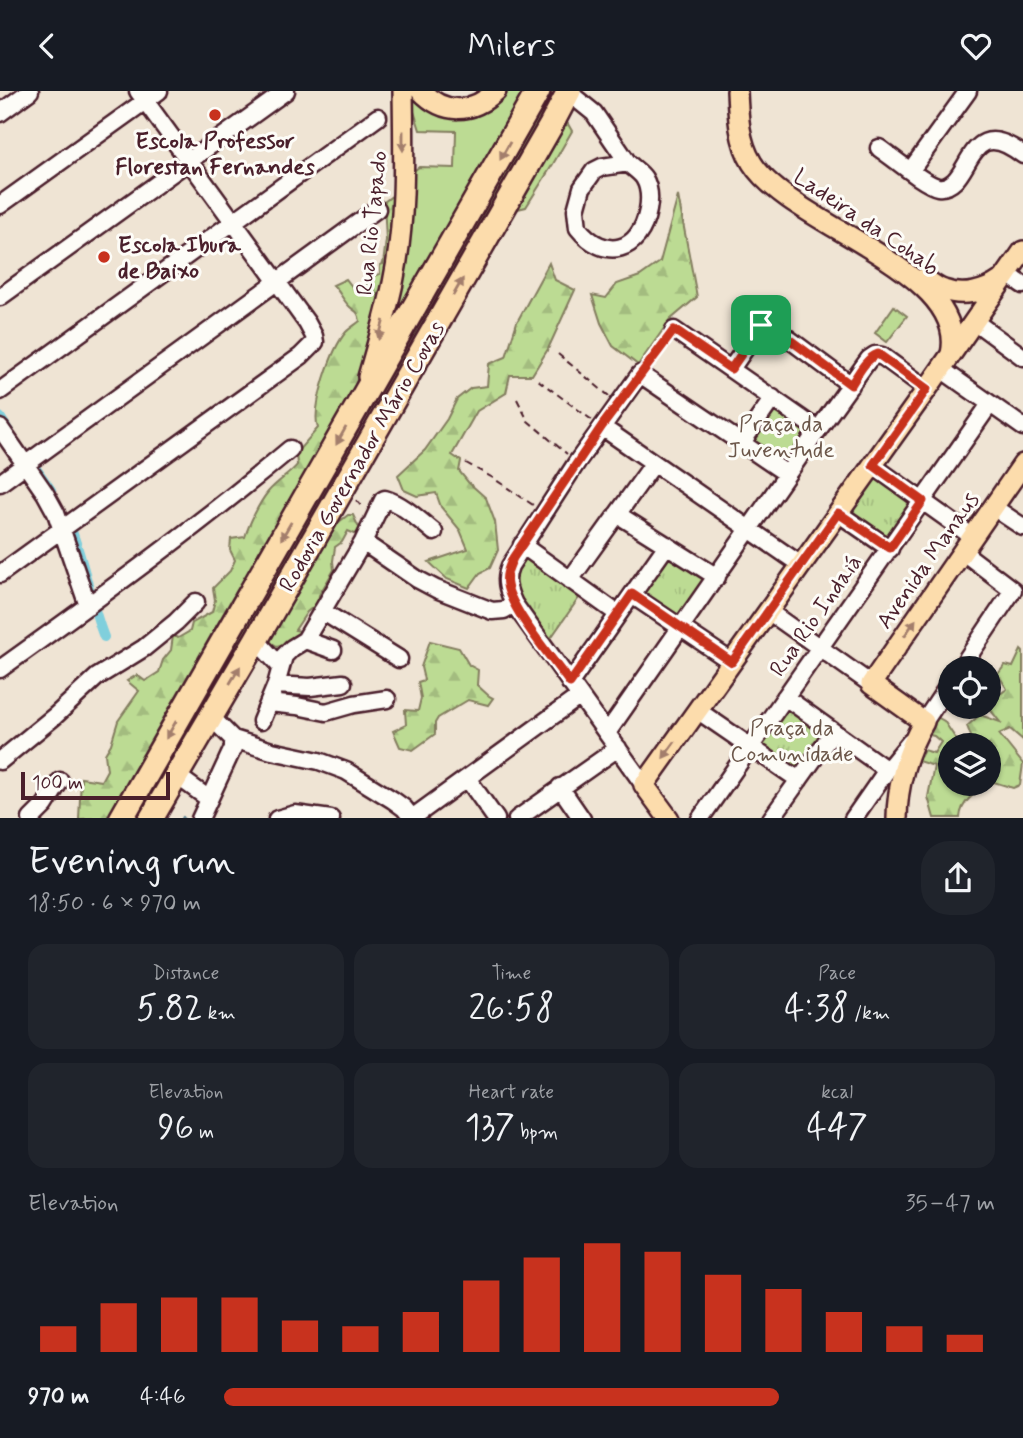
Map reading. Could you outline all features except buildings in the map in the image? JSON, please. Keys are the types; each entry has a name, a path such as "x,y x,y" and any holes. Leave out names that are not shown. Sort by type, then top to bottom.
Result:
{"highway":[{"name":"Rodovia Governador Mário Covas","path":"121,818 538,91"},
{"name":"Rodovia Governador Mário Covas","path":"150,818 256,641 569,92"}],"main road":[{"name":"Rua Rio Tapado","path":"362,400 393,282 398,247 403,190 403,91"},
{"path":"421,91 437,104 464,109 479,104 496,91"},
{"name":"Ladeira da Cohab","path":"737,91 743,140 757,170 788,199 895,266 926,289 948,321 953,345 946,362"},
{"name":"Ladeira da Cohab","path":"750,91 753,125 761,151 774,172 791,188 945,291 982,291 1011,279"},
{"path":"669,818 644,785 974,321 1011,279 1023,251"},
{"name":"Avenida Manaus","path":"871,684 1023,464"},
{"path":"871,684 919,730 902,781 897,818"}],"street":[{"path":"0,113 30,91"},
{"path":"0,297 286,91"},
{"path":"911,170 968,91"},
{"path":"569,92 594,113 648,187 646,223 637,239 624,247 614,249 596,245 578,228 576,210 582,188 594,171 628,163"},
{"path":"0,205 148,94 189,162 307,323 315,342 301,356 0,573"},
{"path":"0,391 378,117"},
{"path":"878,148 930,184 941,187 951,183 977,149 988,141 997,141 1023,155"},
{"path":"0,483 377,209"},
{"path":"974,321 1023,357"},
{"path":"731,369 760,327 765,324 851,385"},
{"path":"674,330 818,430"},
{"path":"607,733 869,359 875,355 882,356 927,389"},
{"path":"946,362 990,404 1023,427"},
{"path":"644,785 514,604 507,586 506,574 513,558 598,424 640,374 787,474"},
{"path":"741,444 773,398"},
{"name":"Rua Rio Indaiá","path":"700,818 990,404"},
{"path":"598,424 801,565"},
{"path":"0,429 30,462 65,526 91,603"},
{"path":"0,669 230,499 290,449"},
{"path":"570,580 654,463"},
{"path":"873,465 923,501 1013,590 969,656"},
{"path":"261,721 276,685 284,656 305,640 385,499 408,511 434,532"},
{"path":"993,507 1023,527"},
{"path":"838,513 890,548"},
{"path":"617,514 716,577"},
{"path":"363,542 436,589 492,611 501,611 514,604"},
{"path":"522,545 618,614"},
{"path":"210,716 233,739 319,761 346,771 393,800 413,818 575,690 618,614 667,545"},
{"path":"632,594 732,662"},
{"path":"0,761 97,677 144,648 196,602"},
{"path":"323,611 399,659"},
{"path":"768,611 871,684"},
{"path":"305,640 333,650"},
{"path":"256,641 280,666"},
{"path":"276,685 310,687 343,683"},
{"path":"785,697 887,769"},
{"path":"269,703 326,712 387,699"},
{"path":"854,818 938,701"},
{"path":"697,710 799,780"},
{"path":"771,818 833,732"},
{"path":"200,818 233,748 233,739"},
{"path":"517,818 618,748"},
{"path":"176,775 209,799"},
{"path":"467,778 496,818"},
{"path":"31,818 60,782"},
{"path":"560,787 582,818"},
{"path":"277,818 295,814 331,818"}],"path":[{"path":"640,374 674,330"},
{"path":"558,353 614,400"},
{"path":"538,380 598,424"},
{"path":"516,399 528,421 569,456"},
{"path":"466,463 494,478 537,508"},
{"path":"343,486 375,519"}],"green space":[{"path":"507,91 530,91 386,344 400,298 408,258 411,173 419,167 455,168 456,131 420,130 410,92 448,115 471,118 494,105"},
{"path":"545,91 558,91 356,435 169,770 139,818 127,818"},
{"path":"568,124 572,131 526,207 509,211 552,135"},
{"path":"397,192 393,261 361,369 342,420 230,602 109,818 79,818 81,778 101,781 107,770 105,754 118,721 139,691 127,681 137,675 145,681 159,672 163,660 171,650 173,636 178,638 190,631 192,623 212,612 215,600 213,588 230,571 235,560 230,550 231,539 245,537 265,497 297,465 296,453 318,428 317,407 329,364 340,340 360,321 357,313 333,285 346,279 357,293 363,290 372,276 380,274 386,240 384,202"},
{"path":"678,196 697,297 670,320 638,365 613,346 601,323 592,295 606,298 617,284 640,276 660,262"},
{"path":"549,263 555,280 575,290 548,349 532,375 510,375 506,393 477,411 452,455 461,461 459,471 486,498 495,522 498,550 490,568 480,573 469,588 447,579 429,562 468,549 460,530 441,507 436,493 417,496 404,490 398,475 425,450 447,419 457,399 471,388 487,386 489,364 506,357 517,322"},
{"path":"894,306 907,316 887,342 875,333"},
{"name":"Praça da Juventude","path":"779,407 811,431 785,466 752,442 768,412"},
{"path":"873,471 916,500 891,541 847,514"},
{"path":"338,514 339,522 348,515 353,515 358,526 363,529 355,534 348,531 342,542 335,547 334,570 319,595 318,603 307,612 295,630 308,636 277,646 263,638"},
{"path":"668,549 706,578 678,618 639,593"},
{"path":"525,551 583,592 548,642 525,612 512,581"},
{"path":"430,641 459,648 469,665 478,670 477,685 493,698 488,705 468,700 438,718 435,734 413,750 400,747 393,731 406,725 405,710 418,711 421,698 418,682 424,680 421,667"},
{"path":"1021,650 1023,740 1010,729 1001,733 970,733 967,726 975,719 1000,722 998,719 1001,719 1001,693 1007,689 1001,679 1001,670 1005,665 1013,667"},
{"name":"Praça da Comunidade","path":"785,705 826,732 800,772 758,747"},
{"path":"935,716 944,721 952,733 938,733 938,739 925,734"},
{"path":"1001,736 1023,764 1020,785 1013,788 1001,784"},
{"path":"938,747 938,796 973,796 961,811 960,818 934,818 928,797 934,766 918,761 924,750 934,753"}],"waterway":[{"path":"0,417 10,433"},
{"path":"30,460 51,490"},
{"path":"67,519 104,637"}],"place":[{"name":"Escola Professor Florestan Fernandes","path":"215,115"},
{"name":"Escola Ibura de Baixo","path":"104,257"}],"route":[{"path":"761,325 770,325 851,385 869,359 878,354 927,389 873,465 923,501 890,548 838,513 732,662 632,594 570,683 532,632 509,594 506,574 513,558 602,426 674,330 731,369 761,325"}]}
